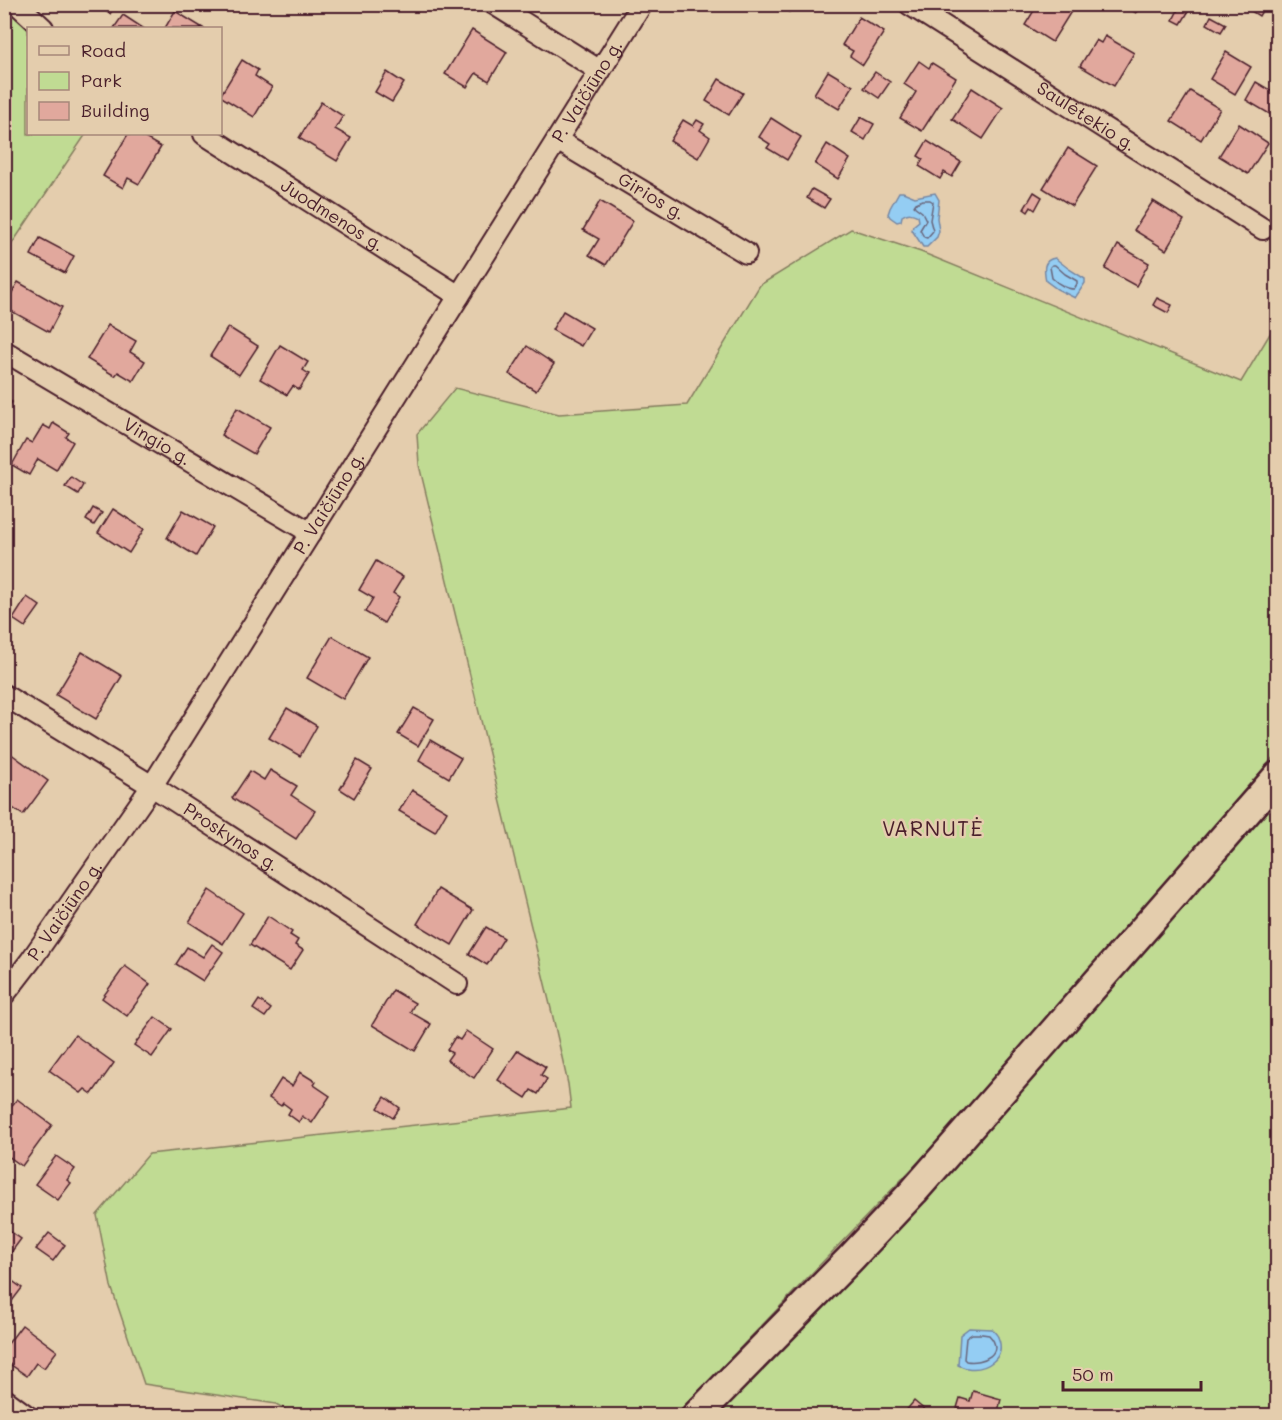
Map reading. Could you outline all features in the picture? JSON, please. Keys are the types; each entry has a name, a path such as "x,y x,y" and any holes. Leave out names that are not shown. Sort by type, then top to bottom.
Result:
{"main road":[{"path":"696,1416 914,1191 1278,776"}],"street":[{"path":"18,4 42,27"},
{"path":"494,4 600,71"},
{"name":"P. Vaičiūno g.","path":"4,995 31,960 152,786 642,4"},
{"name":"Saulėtekio g.","path":"909,4 1263,229"},
{"name":"Juodmenos g.","path":"206,135 459,296"},
{"name":"Girios g.","path":"557,140 746,253"},
{"name":"Vingio g.","path":"4,351 311,533"},
{"name":"Proskynos g.","path":"4,695 152,786 458,984"},
{"path":"4,1399 27,1416"}],"green space":[{"path":"8,4 31,27 27,27 27,135 85,135 5,254 4,5"},
{"path":"851,229 921,252 1241,382 1277,322 1277,753 949,1130 676,1415 295,1415 276,1404 144,1384 111,1286 97,1215 149,1154 571,1108 552,1013 419,465 417,434 455,388 559,414 687,405 760,285"},
{"path":"1277,799 1277,1415 717,1416 886,1241"}],"water":[{"path":"899,192 915,197 935,193 939,200 937,218 939,231 937,237 927,247 923,247 912,230 919,221 918,216 906,214 902,216 901,221 897,222 888,214"},
{"path":"1055,258 1085,279 1085,283 1075,298 1046,281 1046,263"},
{"path":"969,1328 992,1329 998,1336 1000,1351 993,1362 974,1368 958,1365 960,1335"}],"building":[{"path":"94,4 116,4 110,14"},
{"path":"766,4 794,4 789,12 778,6 776,10"},
{"path":"1038,4 1063,4 1072,10 1052,42 1025,25"},
{"path":"1122,4 1141,4 1136,13"},
{"path":"1181,4 1190,9 1181,24 1173,20"},
{"path":"1240,4 1266,4 1259,16"},
{"path":"175,11 201,27 166,27"},
{"path":"123,15 141,27 115,27"},
{"path":"1211,16 1226,24 1221,32 1207,24"},
{"path":"859,17 884,32 863,65 850,56 853,51 842,45"},
{"path":"472,30 507,52 489,81 476,73 467,87 445,74"},
{"path":"1105,36 1134,53 1114,86 1080,66 1096,40 1101,43"},
{"path":"1226,52 1251,67 1235,94 1210,79"},
{"path":"242,60 258,70 255,76 272,87 254,117 222,97 222,93"},
{"path":"919,61 929,68 932,63 956,78 922,131 900,118 916,92 904,84"},
{"path":"828,71 853,86 839,109 814,94"},
{"path":"387,72 404,83 392,102 375,92"},
{"path":"875,72 890,82 879,98 864,88"},
{"path":"719,79 743,93 729,115 706,101"},
{"path":"1256,82 1278,95 1278,109 1273,116 1246,100"},
{"path":"972,88 1003,108 983,139 952,119"},
{"path":"1190,91 1220,109 1201,140 1171,121"},
{"path":"321,102 343,116 335,129 351,138 337,161 299,138"},
{"path":"861,117 874,124 865,140 852,132"},
{"path":"771,118 801,137 787,160 767,148 770,144 759,137"},
{"path":"683,120 693,126 697,120 704,124 700,130 710,137 698,158 670,141"},
{"path":"1239,124 1268,143 1248,174 1219,156"},
{"path":"127,135 140,135 161,147 139,184 128,178 123,188 103,176"},
{"path":"927,141 961,162 952,177 944,172 940,179 919,166 923,159 918,156"},
{"path":"827,144 850,159 838,179 815,164"},
{"path":"1068,148 1097,166 1072,206 1043,188"},
{"path":"812,189 830,199 824,208 807,198"},
{"path":"1034,192 1042,197 1035,210 1031,207 1028,212 1024,209"},
{"path":"600,201 633,221 606,265 589,255 599,239 583,230"},
{"path":"1153,201 1184,220 1166,250 1134,230"},
{"path":"40,238 74,256 65,273 31,255"},
{"path":"1118,245 1149,263 1136,286 1105,269"},
{"path":"18,282 62,307 49,332 4,307"},
{"path":"1157,298 1172,305 1168,313 1153,305"},
{"path":"563,311 592,328 581,346 552,330"},
{"path":"108,325 136,341 130,352 145,361 133,381 118,372 115,376 87,359"},
{"path":"228,327 258,346 239,375 210,356"},
{"path":"280,345 308,362 303,370 309,374 299,390 293,386 287,395 260,379"},
{"path":"527,346 554,364 536,391 509,374"},
{"path":"4,398 12,402 4,415"},
{"path":"237,408 270,427 254,454 221,435"},
{"path":"53,423 69,433 66,437 73,442 56,470 38,459 29,475 12,465 26,440 32,443 43,425 50,429"},
{"path":"71,477 83,485 78,494 65,486"},
{"path":"93,508 102,513 94,525 86,520"},
{"path":"113,509 144,529 129,553 98,533"},
{"path":"183,510 213,527 196,556 167,538"},
{"path":"376,561 403,577 393,593 399,597 384,623 365,612 373,598 359,590"},
{"path":"27,597 40,606 25,627 13,619"},
{"path":"332,636 368,657 343,699 307,678"},
{"path":"82,652 122,676 96,719 56,695"},
{"path":"287,708 317,726 300,756 269,738"},
{"path":"414,708 434,719 418,746 398,734"},
{"path":"430,740 461,758 449,778 419,760"},
{"path":"10,753 48,781 23,815 4,802 4,761"},
{"path":"357,760 372,769 354,798 340,789"},
{"path":"270,770 297,786 291,795 315,811 296,839 232,798 250,771 264,780"},
{"path":"412,790 447,811 435,832 399,811"},
{"path":"438,889 473,910 452,945 417,924"},
{"path":"209,890 243,913 223,944 189,922"},
{"path":"268,916 292,932 290,935 298,940 295,945 303,950 290,970 250,945"},
{"path":"486,927 504,938 487,965 469,954"},
{"path":"212,944 223,952 203,981 176,964 187,947 203,957"},
{"path":"125,966 150,984 127,1016 102,998"},
{"path":"393,990 415,1003 410,1012 431,1024 415,1051 372,1025"},
{"path":"259,1000 271,1009 265,1017 253,1009"},
{"path":"155,1017 172,1029 152,1057 134,1045"},
{"path":"466,1031 493,1049 474,1078 447,1060 452,1053 447,1050 455,1037 460,1040"},
{"path":"75,1035 114,1063 92,1094 85,1089 81,1093 49,1070"},
{"path":"518,1050 546,1067 541,1075 547,1079 538,1094 531,1090 526,1098 498,1080"},
{"path":"300,1072 316,1082 314,1085 330,1096 312,1123 302,1116 299,1122 288,1114 291,1109 269,1098 281,1079 292,1086"},
{"path":"385,1097 400,1108 393,1118 378,1108"},
{"path":"17,1099 52,1125 22,1166 4,1153 4,1149 11,1141 4,1136 4,1116"},
{"path":"56,1156 75,1169 67,1180 71,1183 58,1200 35,1184"},
{"path":"4,1227 21,1239 4,1262"},
{"path":"49,1233 65,1245 53,1261 36,1249"},
{"path":"4,1275 22,1288 9,1305 4,1301"},
{"path":"22,1325 57,1351 44,1368 36,1363 27,1376 4,1360 4,1349"},
{"path":"973,1391 1001,1399 997,1416 973,1416 967,1414 968,1411 957,1408 960,1398 970,1401"},
{"path":"914,1401 926,1411 922,1416 906,1416 904,1413"}],"district":[{"name":"VARNUTĖ","path":"933,829"}]}
